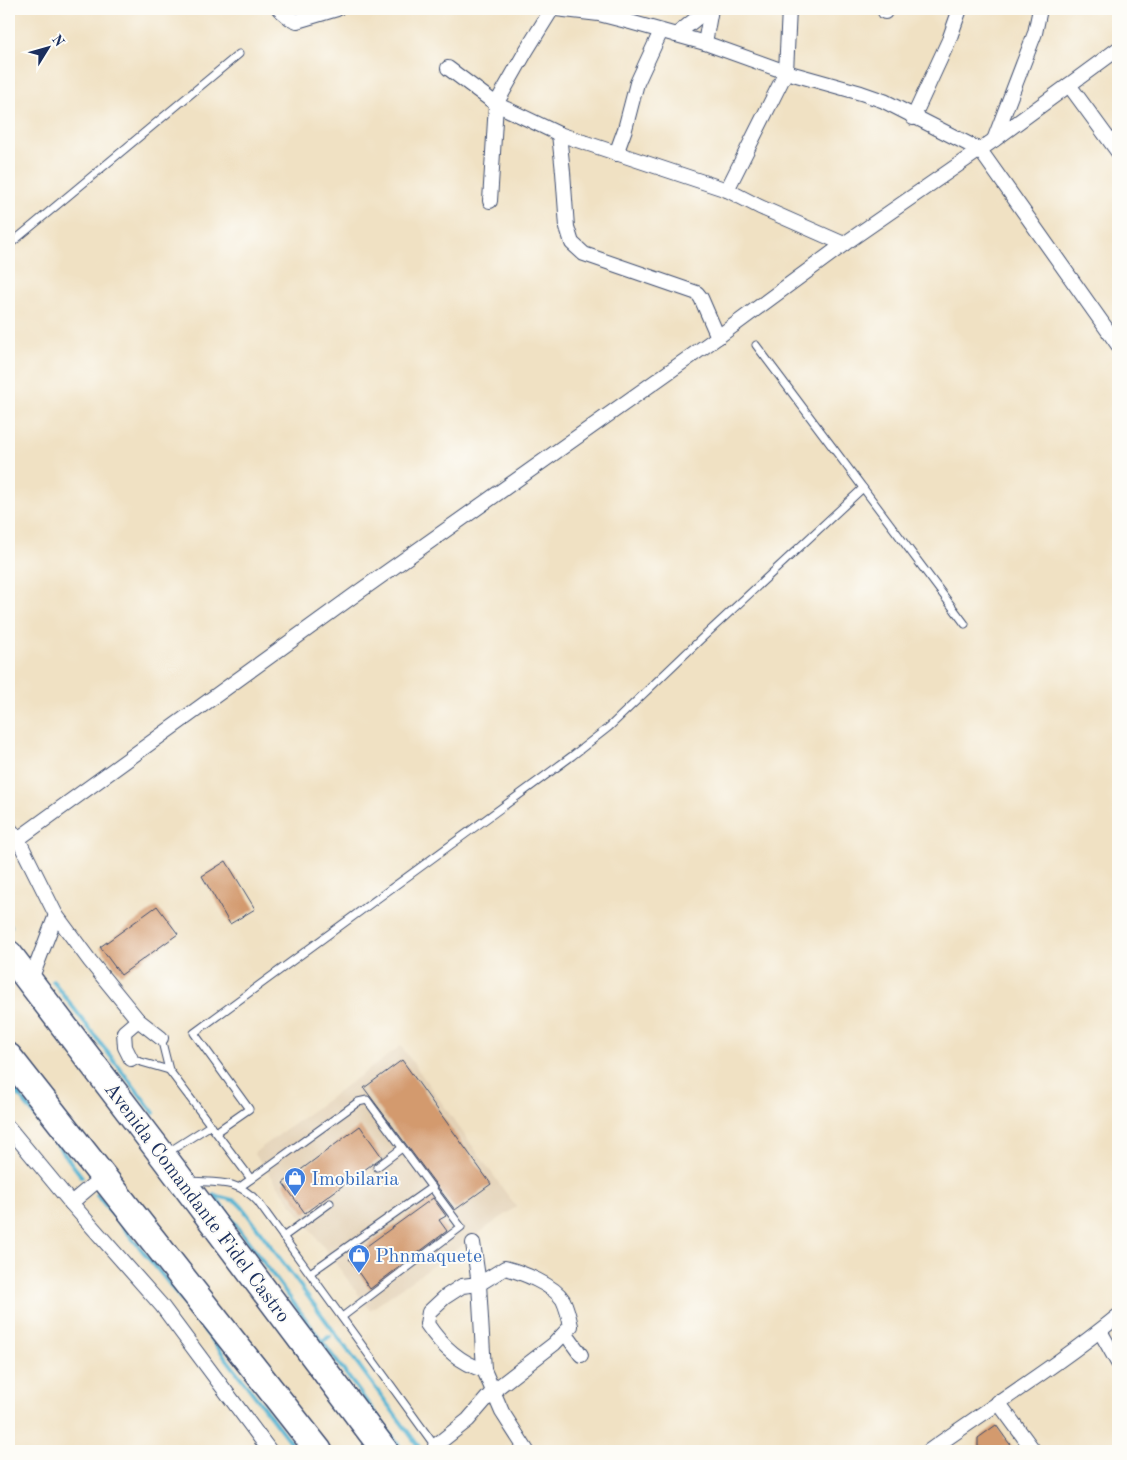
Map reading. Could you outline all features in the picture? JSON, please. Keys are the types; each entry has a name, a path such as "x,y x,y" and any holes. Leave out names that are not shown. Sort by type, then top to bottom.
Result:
{"highway":[{"name":"Avenida Comandante Fidel Castro","path":"9,954 182,1180 385,1451"},
{"path":"9,1056 319,1451"}],"street":[{"path":"279,9 297,21 337,9"},
{"path":"490,201 496,104 526,51 554,9 599,14 704,43 786,72 884,101 914,118 980,150 1118,345"},
{"path":"676,35 710,9"},
{"path":"704,43 710,9"},
{"path":"727,190 786,72 789,9"},
{"path":"914,118 938,67 960,9"},
{"path":"994,140 1035,33 1040,9"},
{"path":"616,154 625,129 637,83 661,31"},
{"path":"18,839 360,591 718,337 844,244 994,140 1118,49"},
{"path":"448,68 496,104 559,134 727,190 760,207 844,244"},
{"path":"1069,85 1118,152"},
{"path":"559,134 567,226 572,243 584,254 697,293 718,337"},
{"path":"9,828 18,839 56,915 112,990 138,1020 161,1038"},
{"path":"30,982 56,915"},
{"path":"131,1059 125,1047 124,1032 138,1020"},
{"path":"9,1128 71,1203 162,1306 270,1451"},
{"path":"71,1203 103,1176"},
{"path":"474,1243 479,1284 484,1370 502,1412 527,1451"},
{"path":"437,1448 468,1420 493,1391 554,1344 572,1326 562,1298 537,1280 520,1272 505,1268 479,1284 462,1286 445,1297 429,1312 427,1324 457,1357 470,1366 484,1370"},
{"path":"929,1451 1064,1358 1118,1316"},
{"path":"1100,1330 1118,1363"},
{"path":"565,1333 581,1355"},
{"path":"998,1402 1034,1451"}],"lane":[{"path":"9,245 239,54"},
{"path":"756,345 966,624"},
{"path":"216,1132 249,1109 194,1032 610,727 863,488"},
{"path":"161,1038 169,1070 252,1179"},
{"path":"131,1059 169,1070"},
{"path":"240,1187 362,1100 366,1100 461,1227 342,1317"},
{"path":"163,1156 211,1124"},
{"path":"377,1167 402,1148"},
{"path":"182,1180 227,1183 248,1191 258,1202 437,1448"},
{"path":"310,1274 432,1187"},
{"path":"283,1237 330,1203"}],"shaded area":[{"path":"401,1046 516,1207 370,1310 254,1153"}],"building":[{"path":"226,861 255,909 230,924 202,876"},
{"path":"157,906 178,934 121,975 100,947"},
{"path":"402,1060 491,1184 455,1210 364,1088"},
{"path":"360,1126 382,1157 305,1213 283,1183"},
{"path":"433,1198 446,1216 439,1220 447,1231 370,1289 349,1259"},
{"path":"996,1425 1015,1451 988,1451 986,1448 978,1447 978,1438"}],"waterway":[{"path":"53,981 154,1113"},
{"path":"9,1082 82,1177"},
{"path":"97,1195 167,1281 297,1451"},
{"path":"214,1195 236,1201 242,1207 422,1451"},
{"path":"214,1195 403,1451"},
{"path":"323,1341 330,1336"}],"place":[{"name":"Imobilaria","path":"295,1197"},
{"name":"Phnmaquete","path":"359,1274"}]}
